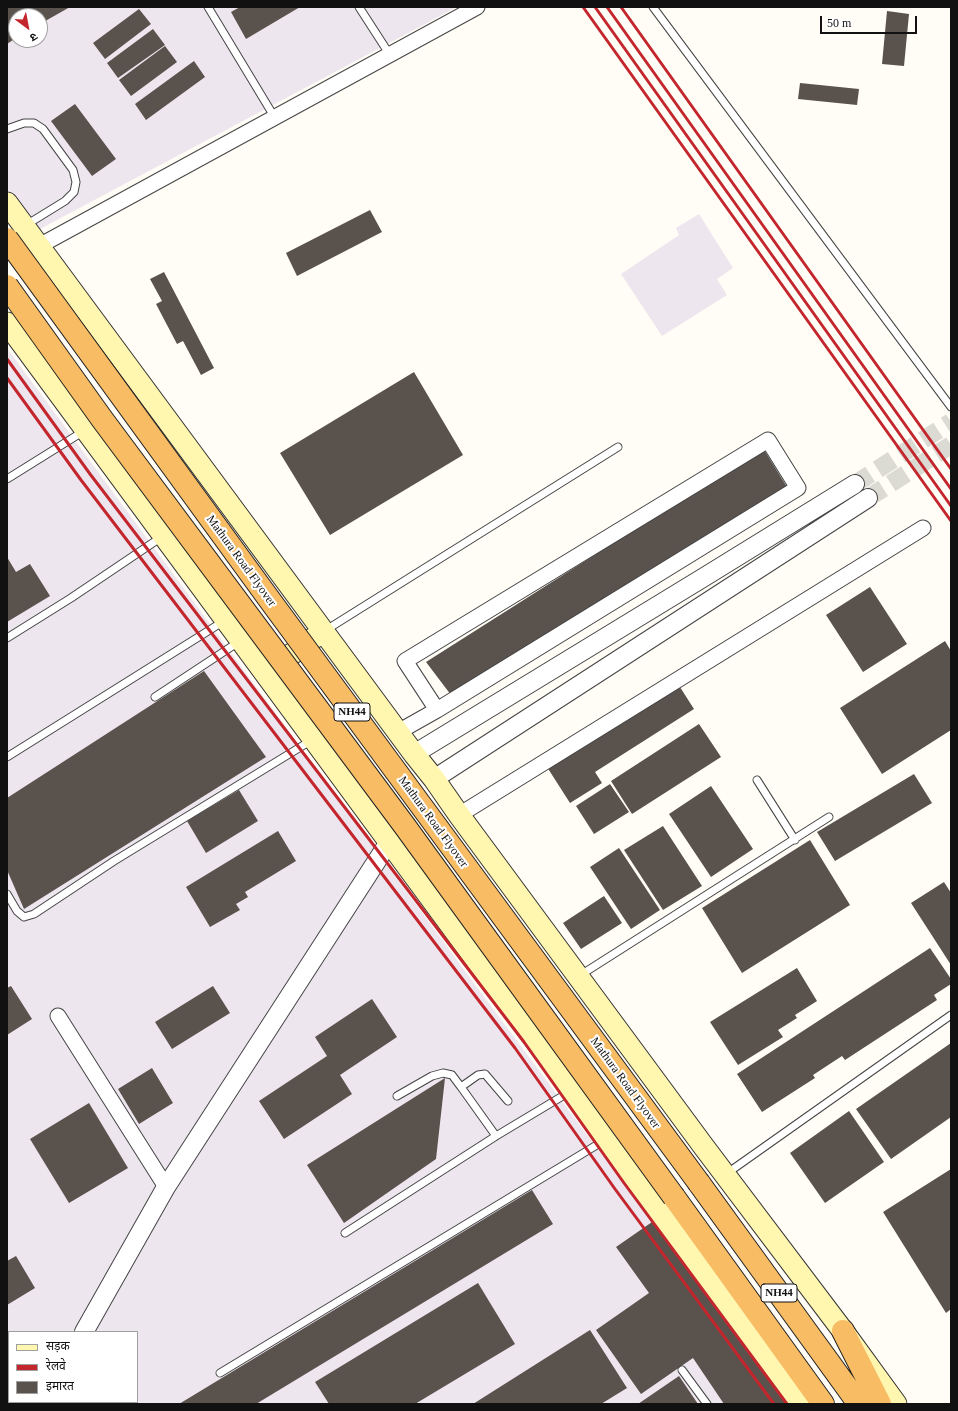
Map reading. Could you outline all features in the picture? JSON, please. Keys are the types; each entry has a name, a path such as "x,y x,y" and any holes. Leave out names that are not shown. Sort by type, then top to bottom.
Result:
{"highway":[{"name":"Mathura Road Flyover","path":"7,239 264,592 699,1183 859,1404"},
{"name":"NH44","path":"7,286 102,419 399,819 823,1404"},
{"path":"843,1332 880,1404"}],"main road":[{"path":"7,203 434,779 724,1175 896,1404"},
{"path":"7,323 572,1090 644,1191 801,1404"},
{"path":"265,673 324,632"}],"street":[{"path":"39,246 477,7"},
{"path":"398,732 437,710 798,488 768,440 405,661 437,710"},
{"path":"414,754 855,484"},
{"path":"434,779 868,498"},
{"path":"459,815 923,528"},
{"path":"85,1331 166,1186 389,842"},
{"path":"58,1016 166,1186"}],"lane":[{"path":"208,7 275,118"},
{"path":"359,7 390,55"},
{"path":"653,7 951,407"},
{"path":"7,129 24,122 34,123 43,129 73,170 76,182 74,192 65,201 24,226"},
{"path":"7,479 86,429"},
{"path":"324,632 618,447"},
{"path":"7,638 72,598 164,535"},
{"path":"7,757 226,620"},
{"path":"155,697 241,641"},
{"path":"7,894 17,911 24,917 34,914 114,861 314,739"},
{"path":"757,780 794,840"},
{"path":"578,976 829,818"},
{"path":"724,1175 951,1015"},
{"path":"397,1096 432,1076 443,1073 452,1075 496,1136"},
{"path":"461,1087 478,1075 485,1074 508,1101"},
{"path":"346,1233 496,1136 572,1090"},
{"path":"220,1373 607,1139"},
{"path":"682,1370 706,1404"}],"shaded area":[{"path":"7,7 457,7 25,237 7,213"},
{"path":"699,214 733,268 717,279 727,295 662,336 621,274 679,235 676,228"},
{"path":"7,348 479,990 788,1404 7,1404"}],"building":[{"path":"7,7 70,7 48,19 48,8 8,8 7,44"},
{"path":"240,7 300,7 246,39 231,12"},
{"path":"139,9 151,24 105,59 93,43"},
{"path":"887,11 909,14 904,66 882,64"},
{"path":"153,29 165,45 118,78 107,63"},
{"path":"165,46 177,62 131,96 119,80"},
{"path":"194,61 205,77 146,120 135,104"},
{"path":"800,83 859,89 857,105 798,99"},
{"path":"75,104 116,159 92,176 51,121"},
{"path":"370,210 382,232 297,276 286,253"},
{"path":"164,272 214,368 201,375 183,341 177,344 156,304 162,301 150,279"},
{"path":"414,372 463,455 330,535 280,453"},
{"path":"763,448 787,487 451,695 426,662"},
{"path":"7,557 16,572 30,564 50,596 7,622"},
{"path":"870,587 907,644 863,672 826,615"},
{"path":"945,641 951,651 951,730 882,774 840,708"},
{"path":"204,671 266,757 24,909 7,870 7,798"},
{"path":"678,684 694,709 595,772 602,783 570,803 547,767"},
{"path":"699,724 721,757 632,814 611,781"},
{"path":"914,774 932,803 835,861 817,832"},
{"path":"610,784 629,812 594,834 576,806"},
{"path":"711,786 753,849 711,877 669,814"},
{"path":"239,790 258,821 206,853 187,821"},
{"path":"663,826 702,886 663,910 624,850"},
{"path":"278,831 296,861 245,892 248,897 236,904 240,910 210,927 186,887"},
{"path":"810,840 850,905 742,973 702,908"},
{"path":"619,848 660,910 631,929 590,867"},
{"path":"944,882 951,893 951,965 911,903"},
{"path":"604,896 622,923 581,949 563,923"},
{"path":"930,948 951,979 951,984 934,995 937,1000 845,1060 842,1056 813,1075 815,1078 762,1112 737,1074"},
{"path":"797,968 817,1001 795,1015 797,1018 778,1030 783,1037 738,1065 710,1022"},
{"path":"11,986 32,1019 7,1035 7,988"},
{"path":"213,986 230,1013 172,1049 155,1022"},
{"path":"372,999 397,1037 340,1075 352,1094 284,1139 259,1101 327,1056 315,1037"},
{"path":"951,1043 951,1117 891,1159 856,1109"},
{"path":"152,1068 173,1103 139,1124 118,1089"},
{"path":"445,1078 436,1159 344,1223 307,1165"},
{"path":"89,1103 128,1168 69,1203 30,1139"},
{"path":"849,1111 884,1162 825,1203 790,1153"},
{"path":"951,1169 951,1309 946,1313 883,1212"},
{"path":"532,1190 553,1224 256,1404 179,1404"},
{"path":"665,1213 807,1404 724,1404 693,1358 641,1394 596,1330 649,1293 616,1247"},
{"path":"16,1256 35,1288 7,1305 7,1261"},
{"path":"478,1283 515,1344 415,1404 329,1404 315,1382"},
{"path":"590,1330 627,1388 601,1404 473,1404"},
{"path":"679,1376 698,1404 638,1404"}],"tunnel":[{"path":"855,484 951,422"},
{"path":"868,498 951,445"}],"railway":[{"path":"583,7 951,521"},
{"path":"595,7 951,506"},
{"path":"607,7 951,489"},
{"path":"621,7 951,469"},
{"path":"7,359 90,474 524,1042 624,1183 787,1404"},
{"path":"7,378 81,480 515,1048 615,1189 774,1404"}]}
